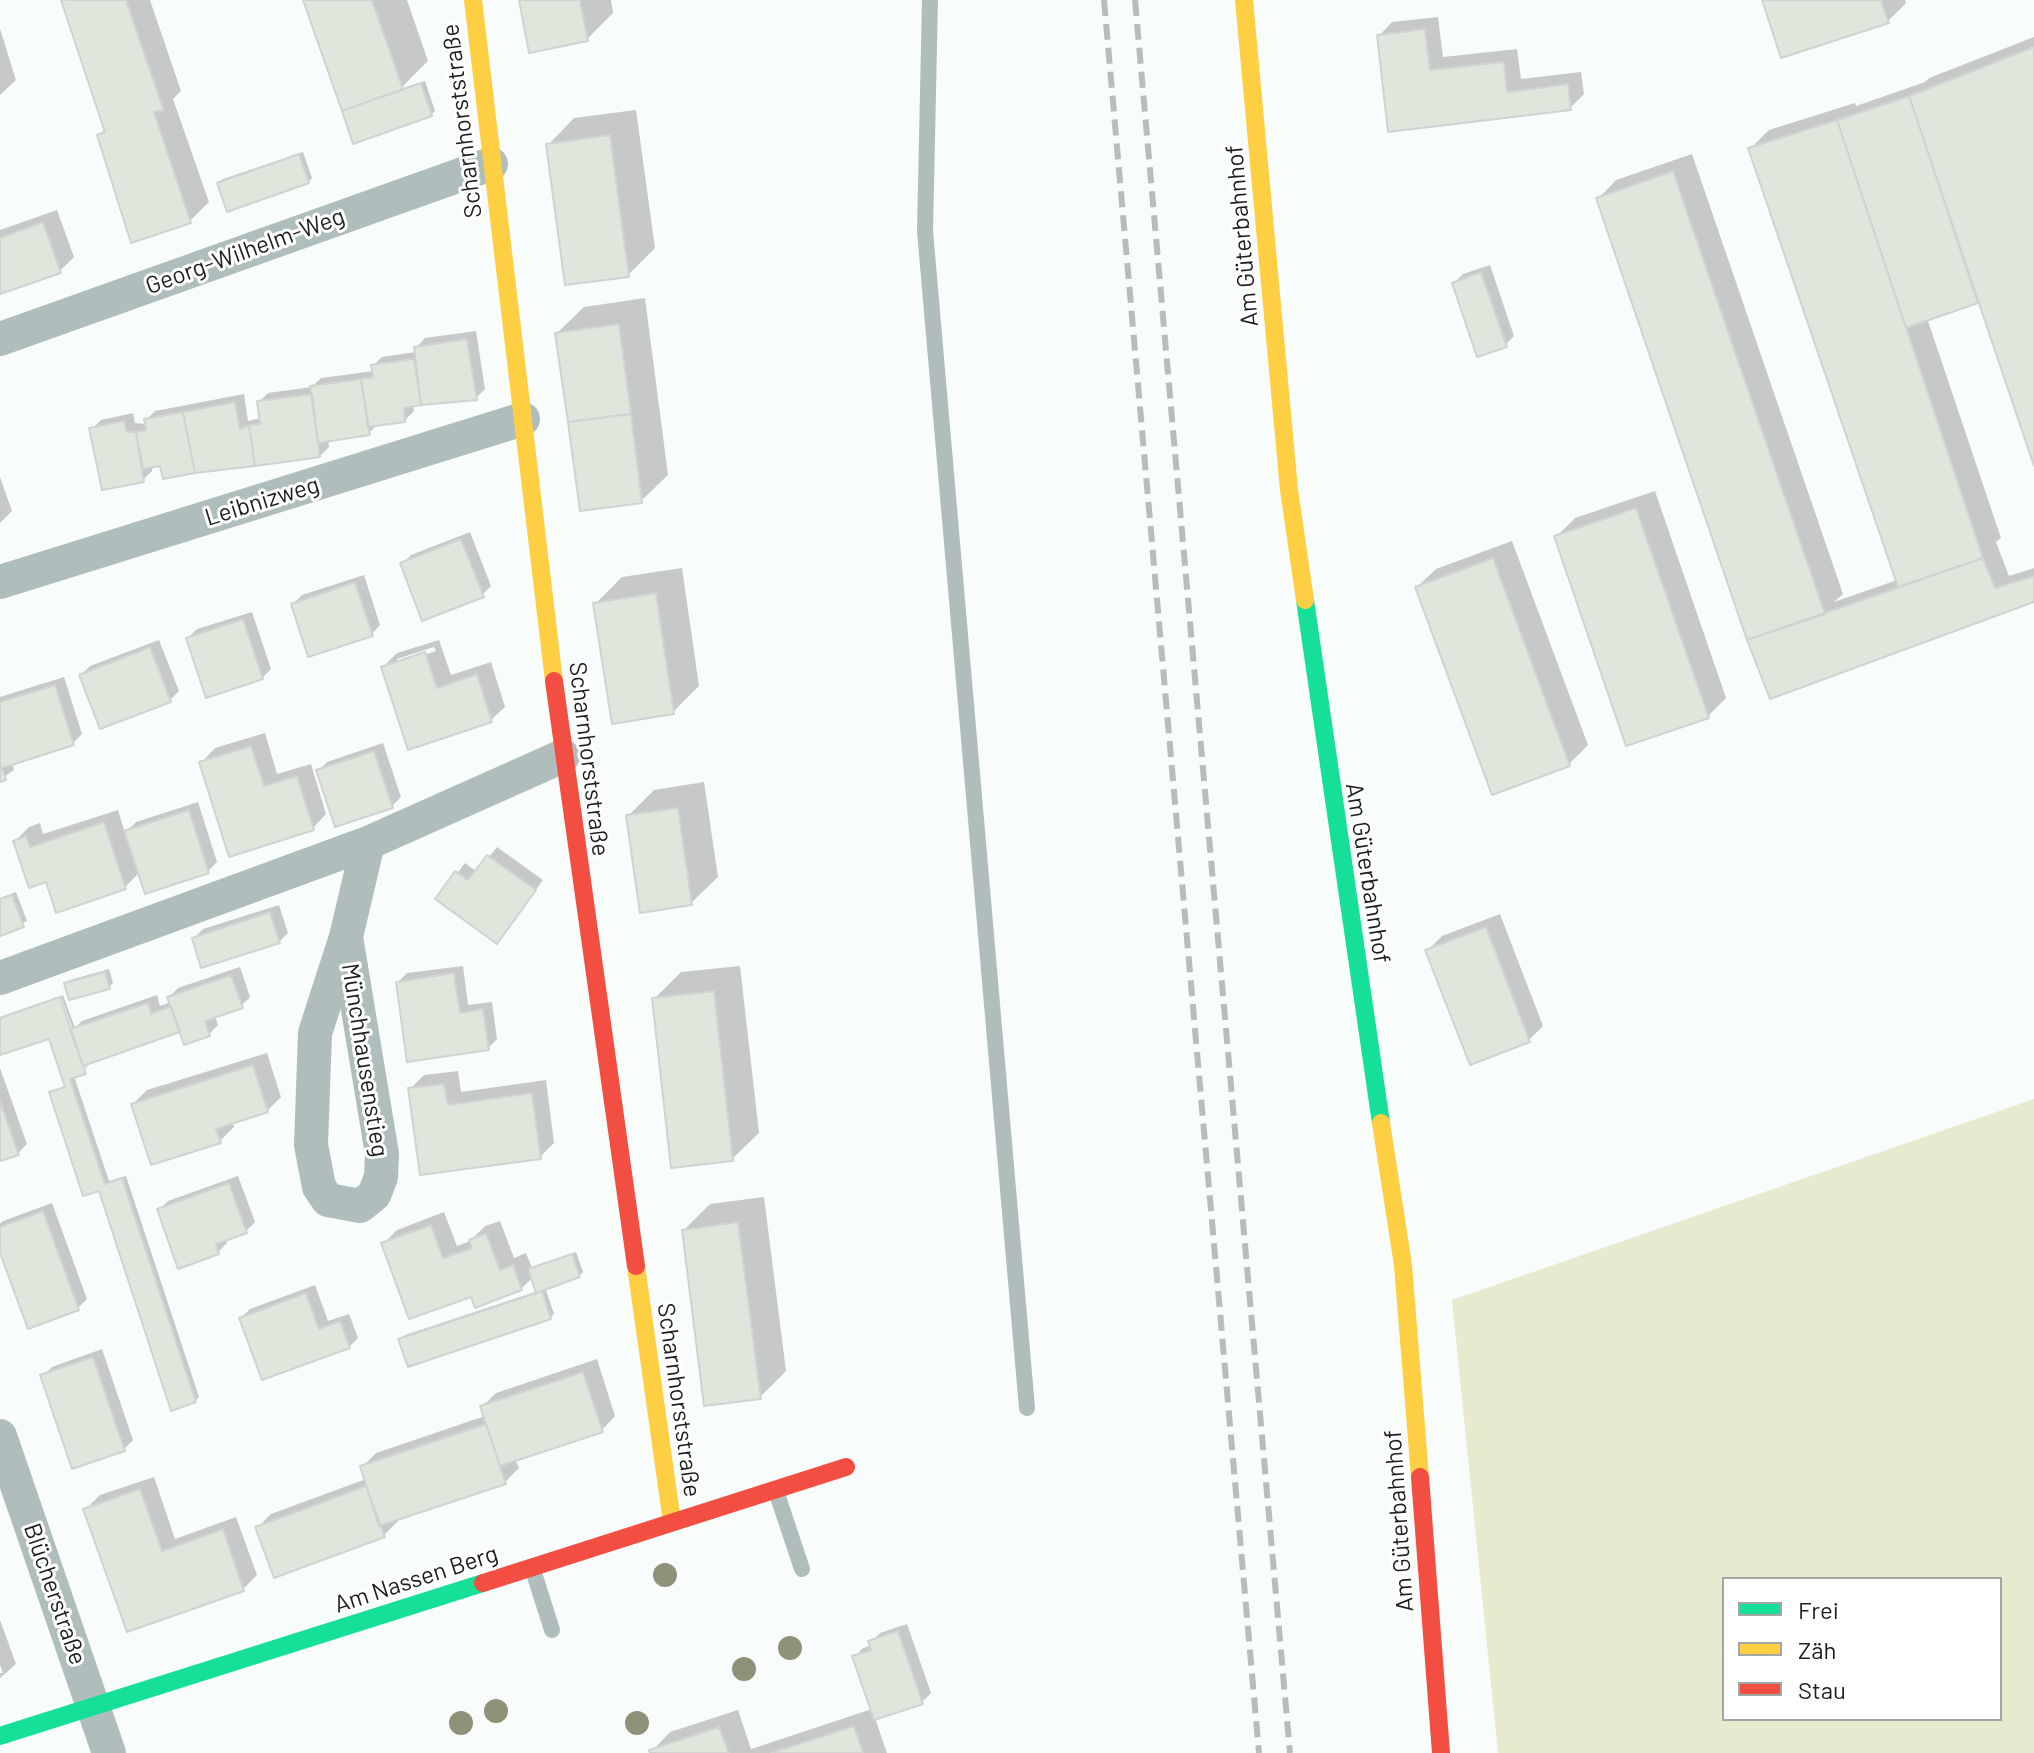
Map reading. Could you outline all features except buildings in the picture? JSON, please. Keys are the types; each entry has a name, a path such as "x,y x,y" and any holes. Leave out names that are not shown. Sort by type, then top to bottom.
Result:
{"street":[{"name":"Scharnhorststraße","path":"473,0 563,756 672,1522"},
{"name":"Am Güterbahnhof","path":"1244,0 1289,490 1343,874 1403,1265 1441,1753"},
{"name":"Georg-Wilhelm-Weg","path":"0,339 491,164"},
{"name":"Leibnizweg","path":"0,582 523,419"},
{"path":"0,978 368,843 563,756"},
{"name":"Münchhausenstieg","path":"346,937 382,1154 381,1177 374,1195 360,1206 328,1200 319,1187 311,1145 315,1033 346,937 368,843"},
{"name":"Blücherstraße","path":"0,1436 109,1753"},
{"name":"Am Nassen Berg","path":"0,1736 846,1467"}],"lane":[{"path":"930,0 925,231 1027,1408"},
{"path":"775,1490 802,1569"},
{"path":"532,1566 552,1630"}],"green space":[{"path":"2034,1099 2034,1753 1498,1753 1452,1300"}],"railway":[{"path":"1104,0 1259,1753"},
{"path":"1135,0 1290,1753"}],"traffic: fast":[{"path":"1305,600 1381,1123"},
{"path":"0,1736 483,1583"}],"traffic: slow":[{"path":"473,0 554,681"},
{"path":"1244,0 1289,490 1305,600"},
{"path":"1381,1123 1403,1265 1420,1477"},
{"path":"636,1266 672,1522"}],"traffic: jam":[{"path":"554,681 636,1266"},
{"path":"483,1583 846,1467"},
{"path":"1420,1477 1441,1753"}]}
